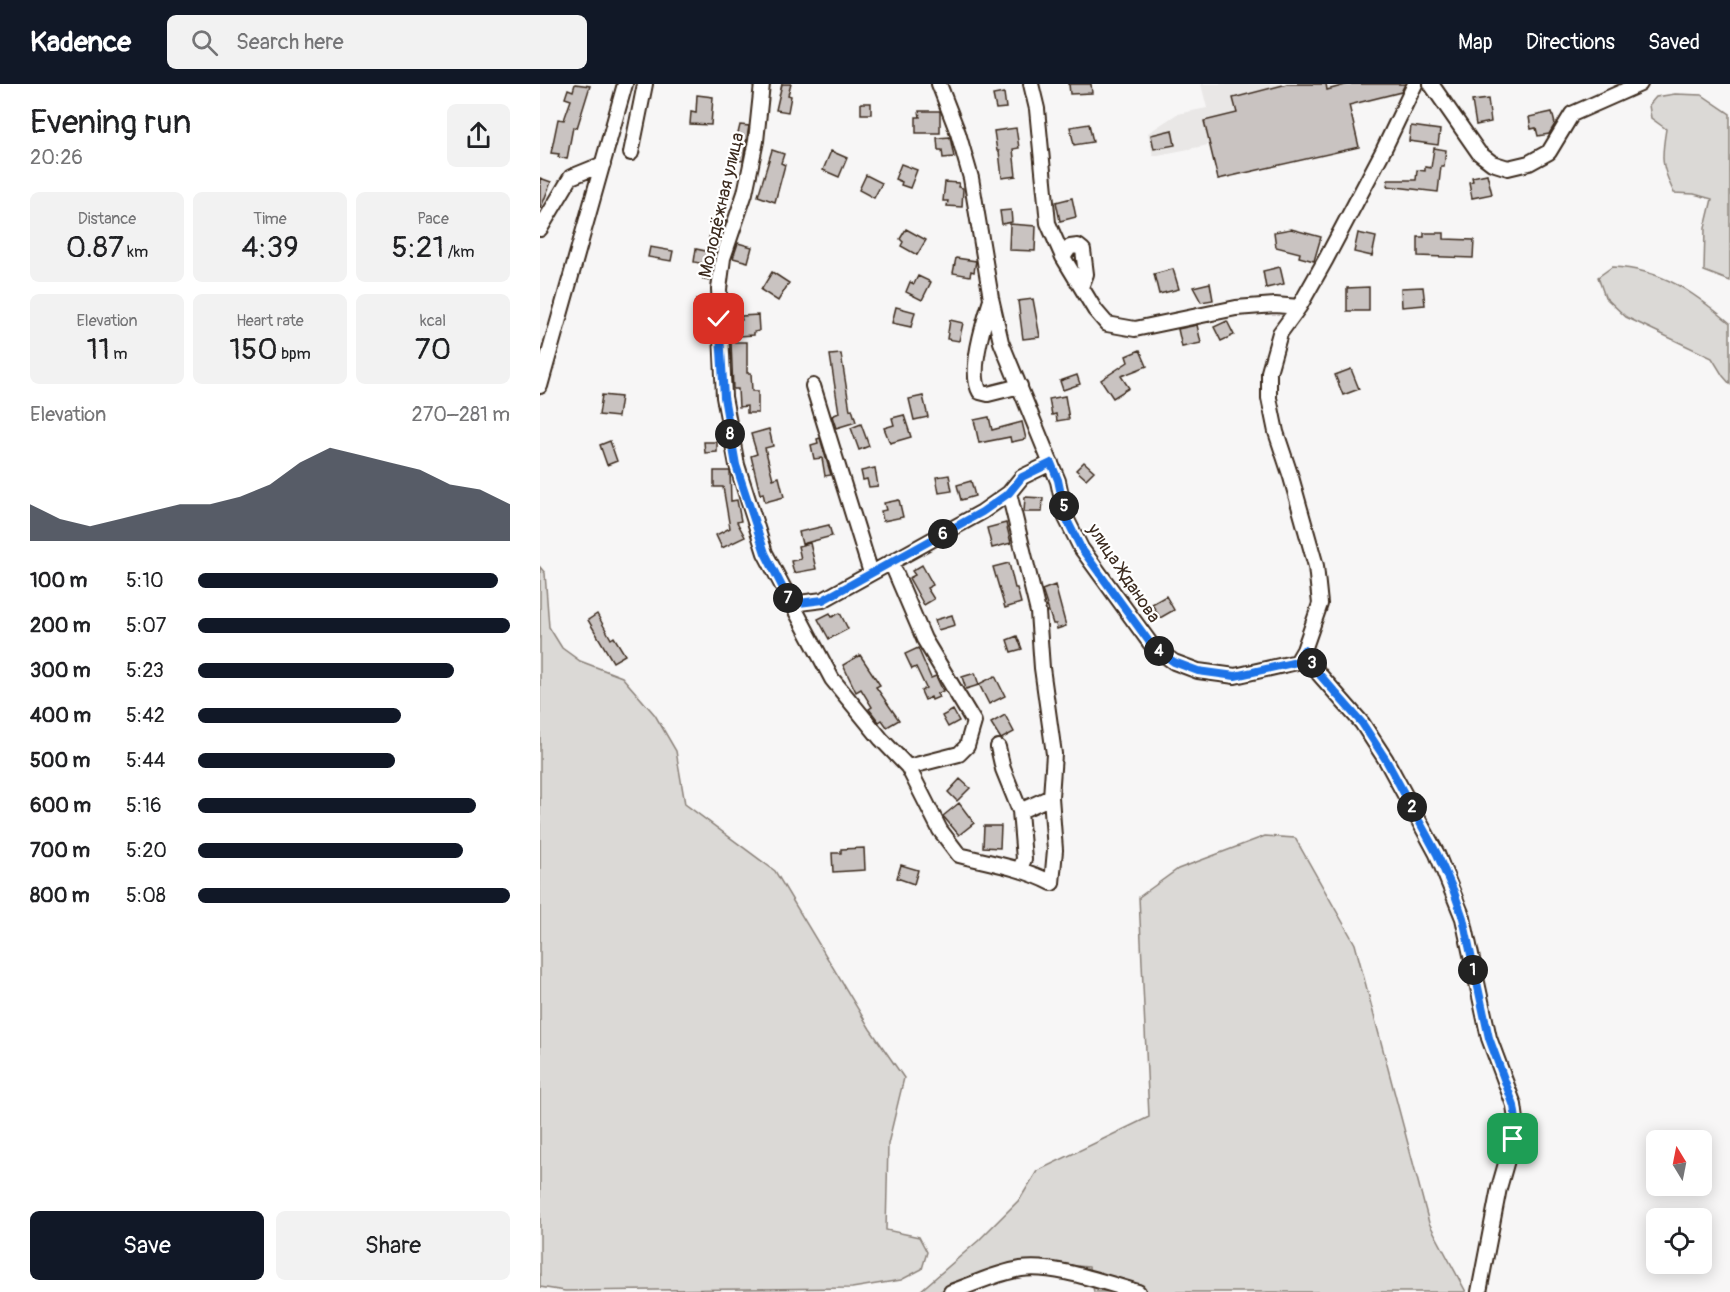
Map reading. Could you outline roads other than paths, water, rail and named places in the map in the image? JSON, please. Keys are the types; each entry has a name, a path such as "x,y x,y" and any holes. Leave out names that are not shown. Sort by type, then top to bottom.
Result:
{"street":[{"path":"540,386 625,84"},
{"path":"631,153 645,84"},
{"name":"Молодёжная улица","path":"762,84 756,141 745,193 723,258 719,289 719,319 724,397 736,465 765,553 832,679 881,739 908,766 940,830 959,855 1020,869 1052,883 1055,850 1051,797"},
{"name":"улица Жданова","path":"939,84 958,133 971,178 991,298 1001,342 1058,480 1066,518 1081,548 1153,647 1174,662 1198,671 1235,676 1297,662 1304,650"},
{"path":"1031,84 1037,109 1048,223 1063,257 1095,310 1107,324 1135,330 1236,308 1275,305 1299,307"},
{"path":"1415,84 1383,151 1299,307 1280,333 1269,372 1269,398 1276,432 1292,477 1316,566 1320,604 1304,650 1319,674 1362,723 1386,760 1437,854 1463,918 1489,1038 1514,1106 1516,1120 1513,1139 1499,1188 1479,1292"},
{"path":"1431,84 1479,153 1492,163 1508,168 1528,163 1549,152 1572,114 1640,84"},
{"path":"540,229 571,177 603,164"},
{"path":"1063,257 1070,247 1078,246 1083,250 1086,274 1081,287"},
{"path":"991,298 981,334 976,384 980,392 988,394 1020,386"},
{"path":"981,334 993,335 1001,342"},
{"path":"813,386 871,573"},
{"path":"791,604 823,600 982,512 1009,493 1022,477 1051,463"},
{"path":"1009,493 1038,612 1042,668 1054,754 1051,797 1020,811"},
{"path":"891,562 924,639 974,722 967,746 959,753 908,766"},
{"path":"998,747 1003,769 1020,811 1024,859 1020,869"},
{"path":"951,1292 997,1274 1022,1269 1049,1269 1138,1292"}]}
